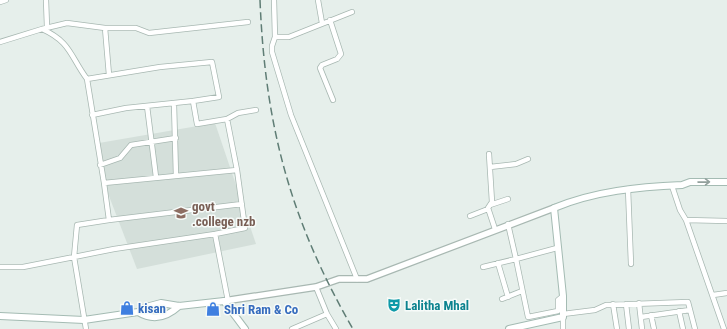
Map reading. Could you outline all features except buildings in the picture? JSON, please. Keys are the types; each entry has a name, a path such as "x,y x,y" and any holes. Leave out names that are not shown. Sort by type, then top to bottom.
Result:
{"main road":[{"path":"510,329 535,326 563,315 563,296 554,208 588,196 628,189 682,185 690,182 727,182"},
{"path":"0,316 84,320 138,312 146,307 161,303 179,306 226,301 245,329"},
{"path":"138,312 148,318 154,318 170,314 179,306"}],"street":[{"path":"0,2 6,0"},
{"path":"44,28 46,0"},
{"path":"274,0 275,37 272,52 291,115 357,279"},
{"path":"318,0 322,23"},
{"path":"275,37 289,36 352,12"},
{"path":"330,20 341,54 337,59 322,64 320,68 333,100"},
{"path":"0,42 44,28 67,24 106,28 136,28 149,33 248,22"},
{"path":"44,28 57,37 67,47 87,79 109,220"},
{"path":"106,28 109,75"},
{"path":"87,79 160,67 212,62 219,97 193,102 126,108 92,115"},
{"path":"193,102 197,124 227,119 238,113 256,110"},
{"path":"174,104 176,176"},
{"path":"147,106 156,177"},
{"path":"0,267 23,267 74,258 114,248 244,229 237,170 227,119"},
{"path":"100,165 120,158 131,145 176,138"},
{"path":"489,154 492,202 489,207 495,229"},
{"path":"490,167 516,164 528,160"},
{"path":"104,183 237,170"},
{"path":"672,186 680,210 686,220 724,329"},
{"path":"628,189 631,264"},
{"path":"470,216 508,199"},
{"path":"86,329 74,258 77,225 242,204"},
{"path":"215,234 226,301 316,287 339,279 367,279 508,224 554,208"},
{"path":"686,220 727,221"},
{"path":"508,224 528,317 558,311 558,300 563,296"},
{"path":"483,267 557,248"},
{"path":"498,263 508,297"},
{"path":"316,287 327,314 336,329"},
{"path":"502,299 522,291"},
{"path":"713,295 727,293"},
{"path":"563,329 563,315 595,310 604,305 688,302 695,329"},
{"path":"639,303 642,329"},
{"path":"613,304 616,329"},
{"path":"626,304 630,329"},
{"path":"640,316 690,310"},
{"path":"680,311 683,329"},
{"path":"292,329 327,314"},
{"path":"651,315 654,329"}],"shaded area":[{"name":"govt .college nzb","path":"215,123 256,244 137,269 104,183 99,143"}],"railway":[{"path":"260,0 268,89 275,130 285,170 297,210 313,249 331,289 353,329"}],"place":[{"name":"govt .college nzb","path":"181,213"},
{"name":"Lalitha Mhal","path":"394,305"},
{"name":"kisan","path":"127,308"},
{"name":"Shri Ram & Co","path":"213,309"}]}
